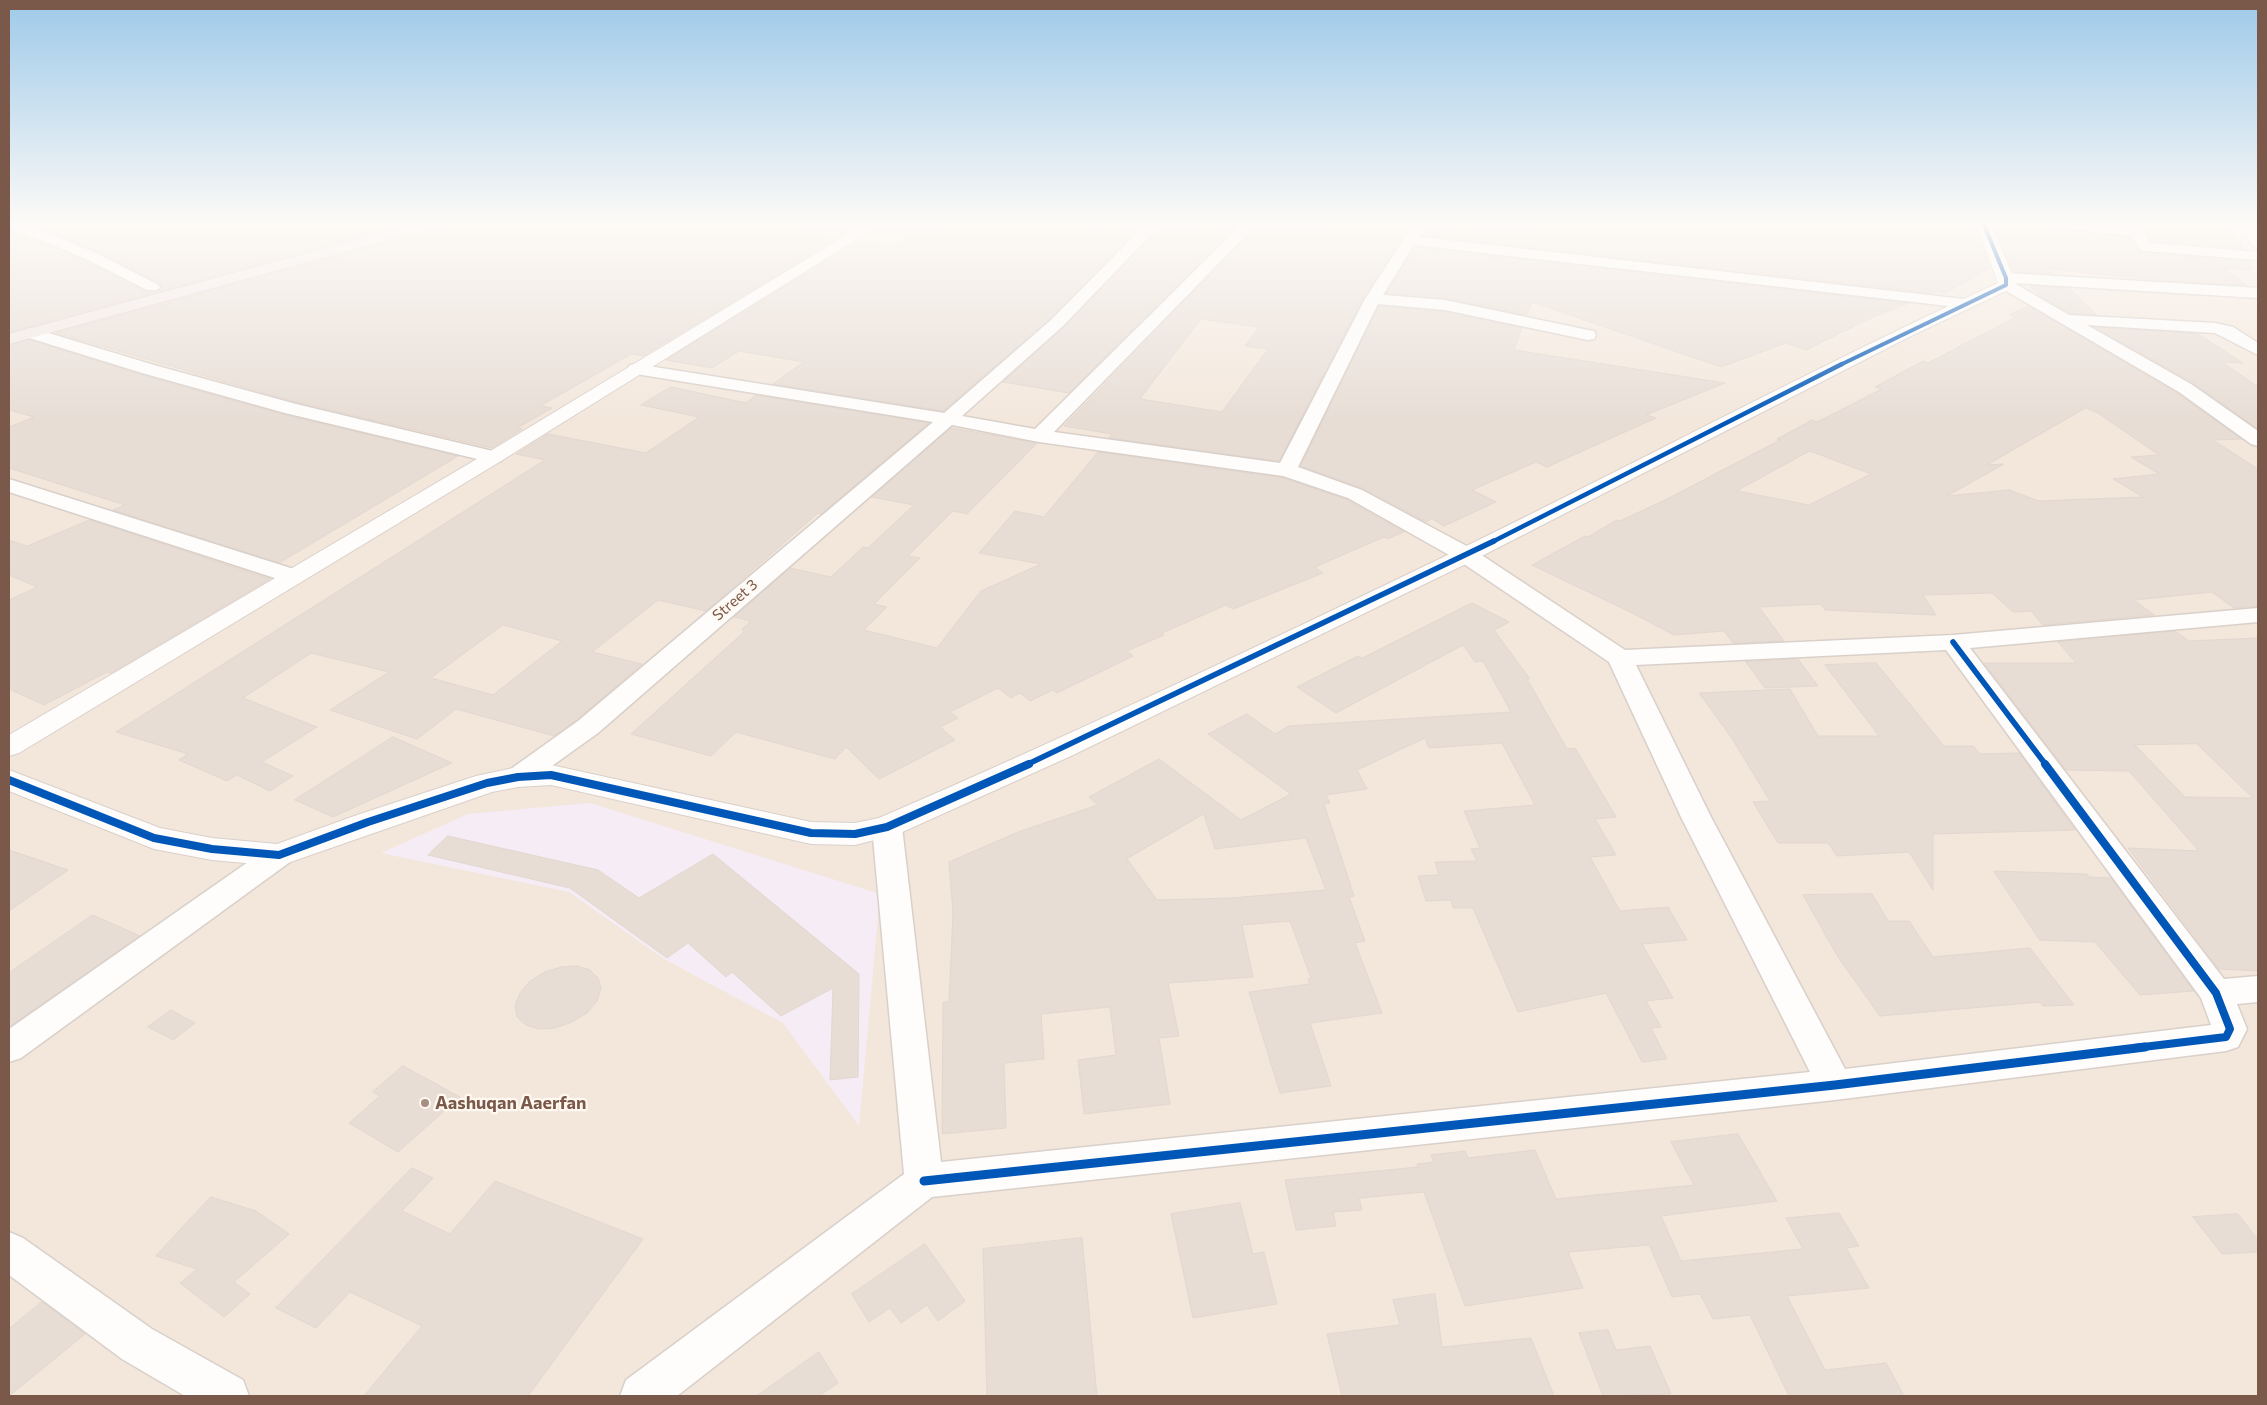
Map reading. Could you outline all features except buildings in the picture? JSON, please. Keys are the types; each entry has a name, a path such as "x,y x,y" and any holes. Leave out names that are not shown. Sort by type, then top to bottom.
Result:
{"highway":[{"path":"9,326 139,291"},
{"path":"9,339 187,291"}],"street":[{"path":"9,747 292,576 494,457 765,291"},
{"name":"Street 3","path":"518,777 588,727 948,419 1057,323 1089,291"},
{"path":"1039,436 1184,291"},
{"path":"1287,470 1378,291"},
{"path":"1856,291 1966,303"},
{"path":"9,1048 279,855 395,813 487,783 518,777 551,775 585,781 811,833 855,834 887,827 1070,745 1466,556 1989,291"},
{"path":"2022,291 2185,388 2258,440"},
{"path":"2216,291 2258,293"},
{"path":"2225,291 2258,308"},
{"path":"1373,299 1445,305 1588,335"},
{"path":"2066,318 2215,328 2226,331 2258,350"},
{"path":"32,333 148,369 292,409 494,457"},
{"path":"636,369 948,419 1039,436 1287,470 1355,494 1466,556 1620,658 1696,817 1835,1085"},
{"path":"9,485 292,576"},
{"path":"1620,658 1953,642 2258,615"},
{"path":"642,1396 924,1181 1835,1085 2226,1037 2230,1029 2216,993 1953,642"},
{"path":"9,780 154,838 212,849 279,855"},
{"path":"887,827 924,1181"},
{"path":"2216,993 2258,989"},
{"path":"9,1251 137,1344 227,1396"}],"shaded area":[{"path":"9,291 2258,291 2258,1396 9,1396"},
{"path":"590,803 880,894 859,1126 783,1023 664,959 569,892 381,853 468,814"}],"cycle path":[{"path":"9,780 154,838 212,849 279,855 368,822 487,783 518,777 551,775 811,833 855,834 887,827 1061,750 1466,555 1901,334 1994,291"},
{"path":"924,1181 1835,1085 2226,1037 2230,1029 2216,993 1953,642"}],"place":[{"name":"Aashuqan Aaerfan","path":"425,1103"}]}
